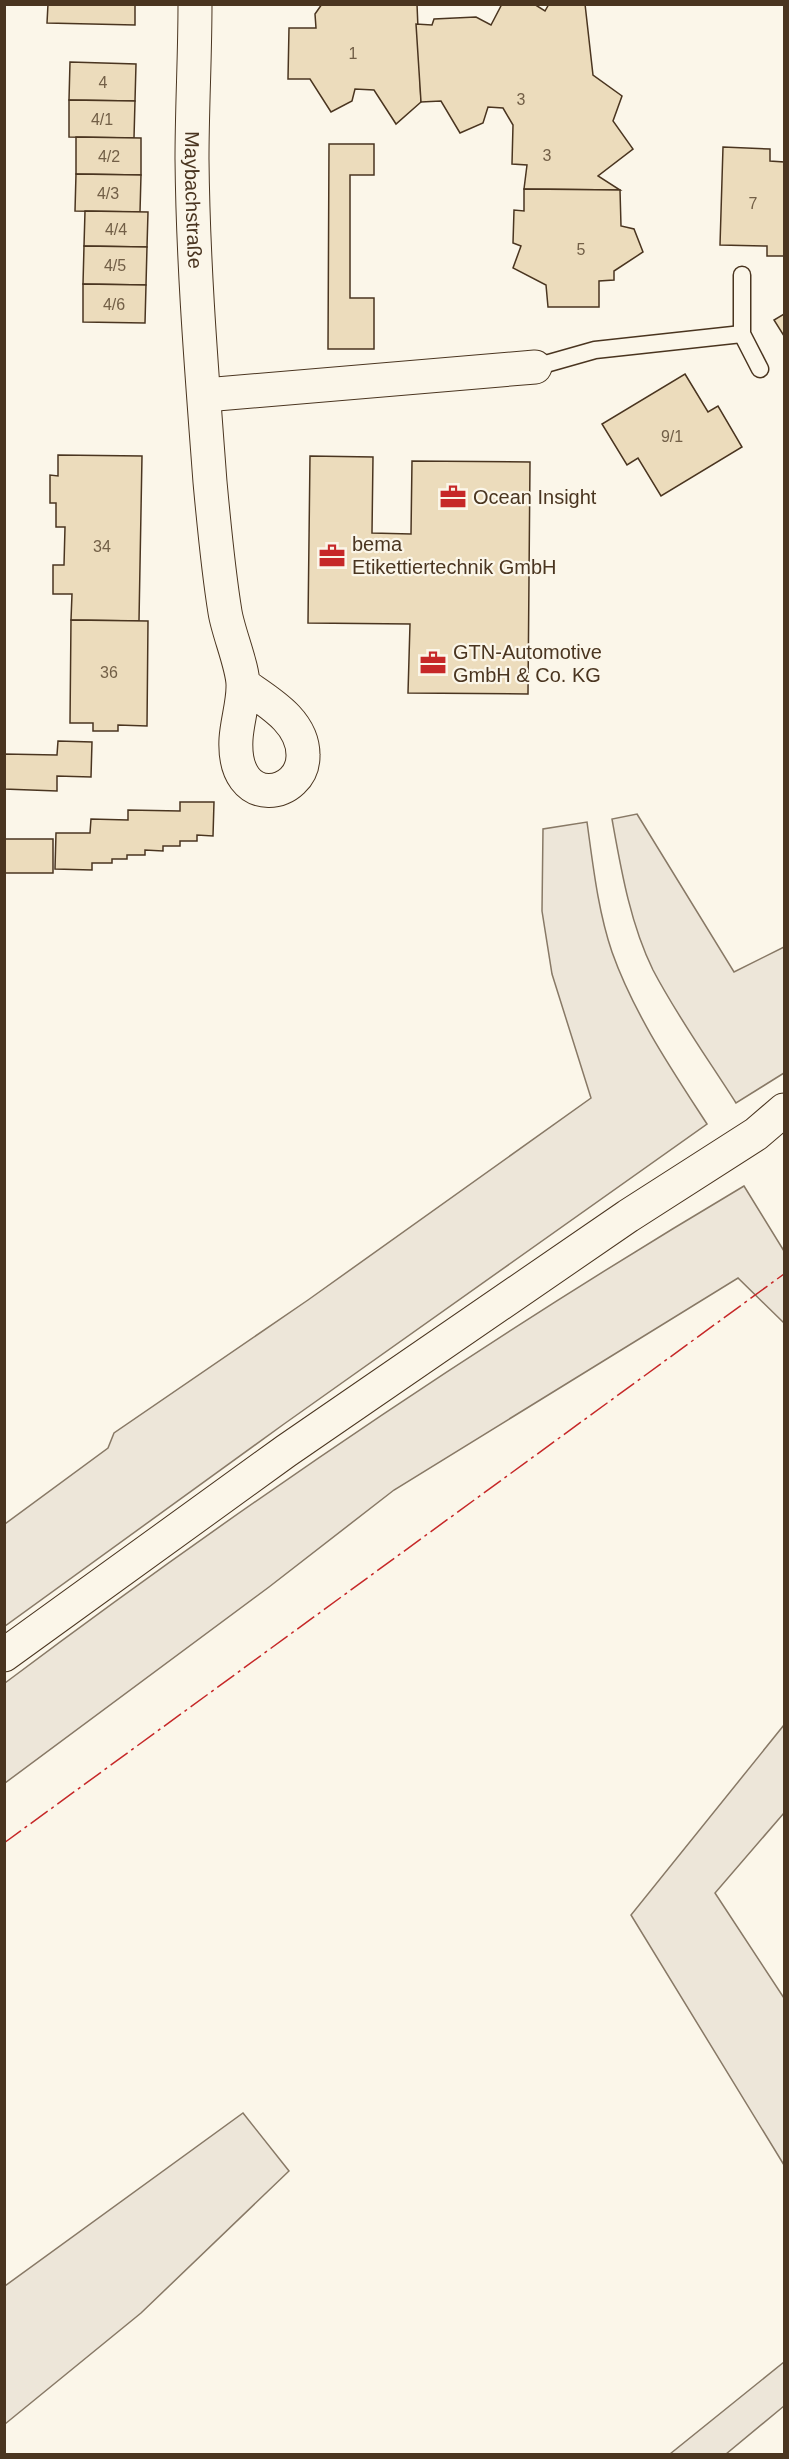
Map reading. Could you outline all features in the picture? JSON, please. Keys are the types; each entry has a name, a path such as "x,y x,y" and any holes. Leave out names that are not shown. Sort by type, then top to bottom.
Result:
{"street":[{"name":"Maybachstraße","path":"195,4 192,159 212,499 225,612 243,685"},
{"path":"205,395 535,367"},
{"path":"4,1655 286,1451 628,1216 770,1128 784,1110"}],"lane":[{"path":"742,275 742,334 760,369"},
{"path":"535,367 596,350 742,334"}],"shaded area":[{"path":"637,814 734,972 784,947 784,1073 736,1103 662,987 638,934 627,896 612,819"},
{"path":"587,822 603,920 621,975 642,1019 707,1124 284,1424 5,1626 5,1524 108,1448 114,1433 308,1300 591,1098 552,974 542,911 543,829"},
{"path":"744,1186 784,1251 784,1323 738,1278 394,1490 269,1587 5,1783 5,1683 184,1552 367,1425 554,1303"},
{"path":"784,1725 784,1813 715,1893 784,1998 784,2165 631,1915"},
{"path":"243,2113 289,2171 141,2313 5,2424 5,2286"},
{"path":"784,2362 784,2406 726,2454 670,2454"}],"building":[{"path":"48,4 135,4 135,25 47,23"},
{"path":"322,4 417,4 421,102 396,124 374,90 355,89 352,101 331,112 310,79 288,79 289,28 316,28 315,14"},
{"path":"502,4 534,4 545,11 549,4 585,4 593,75 622,96 613,121 633,149 598,176 620,190 524,189 527,165 512,164 513,125 503,108 488,107 483,123 460,133 441,101 421,102 416,24 432,25 434,19 476,17 491,25"},
{"path":"70,62 136,64 135,101 69,100"},
{"path":"69,100 135,101 134,138 69,137"},
{"path":"76,137 141,138 141,175 76,174"},
{"path":"329,144 374,144 374,175 350,175 350,298 374,298 374,349 328,349"},
{"path":"723,147 770,149 770,161 784,162 784,256 767,256 767,246 720,245"},
{"path":"76,174 141,175 140,212 75,211"},
{"path":"524,189 620,190 621,226 634,229 643,252 614,271 614,280 599,281 599,307 548,307 546,285 513,268 521,246 513,243 514,210 524,211"},
{"path":"85,211 148,212 147,247 84,246"},
{"path":"84,246 147,247 146,285 83,284"},
{"path":"83,284 146,285 145,323 83,322"},
{"path":"784,314 784,336 774,320"},
{"path":"685,374 708,412 718,406 742,447 661,496 638,458 627,465 602,424"},
{"path":"58,455 142,456 139,621 71,620 72,594 53,594 53,565 64,565 65,527 56,527 56,503 50,503 50,475 58,476"},
{"path":"310,456 373,457 372,533 411,534 412,461 530,462 528,694 408,693 410,624 308,623"},
{"path":"71,620 148,621 147,726 118,725 118,731 93,731 93,723 70,723"},
{"path":"58,741 92,742 91,777 57,776 57,791 4,789 4,754 57,755"},
{"path":"180,802 214,802 213,836 197,835 197,841 180,841 180,846 163,846 163,851 145,850 145,855 127,855 127,859 112,859 112,863 92,863 92,870 55,869 56,833 90,833 91,819 128,820 128,810 180,811"},
{"path":"4,839 53,839 53,873 4,873"}],"power":[{"path":"4,1843 784,1274"}],"place":[{"name":"Ocean Insight","path":"453,497"},
{"name":"bema Etikettiertechnik GmbH","path":"332,556"},
{"name":"GTN-Automotive GmbH & Co. KG","path":"433,663"}]}
